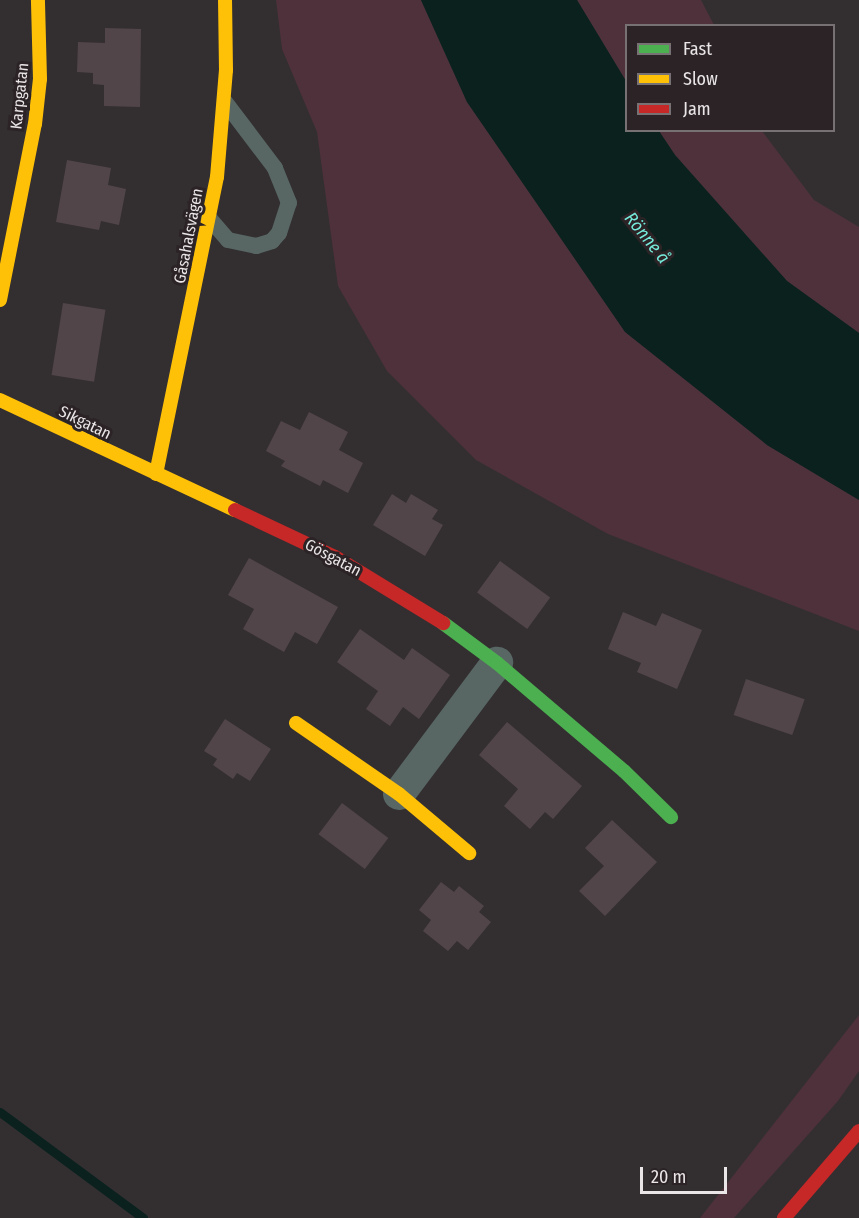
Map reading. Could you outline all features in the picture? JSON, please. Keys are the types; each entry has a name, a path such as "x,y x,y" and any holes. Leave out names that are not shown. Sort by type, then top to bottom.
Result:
{"street":[{"name":"Karpgatan","path":"0,300 35,124 40,69 38,0"},
{"name":"Gåsahalsvägen","path":"156,474 209,218 225,101 225,0"},
{"name":"Sikgatan","path":"0,400 156,474"},
{"name":"Gösgatan","path":"156,474 334,557 430,613 497,663 624,771 671,817"},
{"path":"399,794 497,663"},
{"path":"296,723 399,794 469,853"},
{"path":"784,1218 859,1131"}],"lane":[{"path":"209,218 228,240 256,246 272,241 279,233 289,203 275,168 225,101"}],"shaded area":[{"path":"276,0 421,0 467,102 544,213 767,445 859,500 859,631 608,534 476,460 387,371 338,286 317,132 282,49"},
{"path":"577,0 701,0 713,24 625,24 625,79"},
{"path":"660,132 763,132 814,200 859,227 859,333 787,281 675,155"},
{"path":"859,1015 859,1071 838,1101 734,1218 700,1218"}],"water":[{"name":"Rönne å","path":"421,0 577,0 625,79 625,132 660,132 675,155 787,281 859,333 859,500 767,445 625,332 467,102"}],"building":[{"path":"105,28 141,29 140,107 104,106 104,85 93,84 93,73 77,72 78,42 105,43"},
{"path":"67,160 111,168 108,185 126,189 119,225 101,221 99,230 56,222"},
{"path":"63,303 105,310 94,382 52,375"},
{"path":"309,412 348,432 339,450 363,463 348,493 323,480 320,486 281,466 285,461 266,451 281,421 300,430"},
{"path":"392,494 406,503 411,494 438,510 432,519 443,525 425,556 373,525"},
{"path":"249,558 338,607 317,644 295,632 284,652 243,629 254,609 228,595"},
{"path":"500,561 550,597 527,629 477,593"},
{"path":"623,612 656,626 662,613 702,630 677,689 637,672 641,663 608,649"},
{"path":"360,629 404,660 412,648 450,675 419,719 403,707 390,726 366,709 378,691 337,662"},
{"path":"746,679 805,699 792,735 734,715"},
{"path":"225,719 271,749 250,781 237,773 233,779 213,765 217,759 204,751"},
{"path":"507,722 582,786 553,819 545,812 530,829 504,806 518,789 479,755"},
{"path":"342,803 388,838 365,869 319,834"},
{"path":"612,820 657,862 605,916 579,891 604,866 585,848"},
{"path":"441,882 454,892 459,886 484,906 479,912 491,922 468,950 457,941 448,951 423,931 431,920 419,910"}],"waterway":[{"path":"0,1112 143,1218"}],"traffic: fast":[{"path":"443,623 497,663 624,771 671,817"}],"traffic: slow":[{"path":"0,300 35,124 40,79 38,0"},
{"path":"156,474 217,177 226,70 225,0"},
{"path":"0,400 235,510"},
{"path":"296,723 399,794 469,853"}],"traffic: jam":[{"path":"235,510 335,557 443,623"},
{"path":"784,1218 859,1131"}]}
